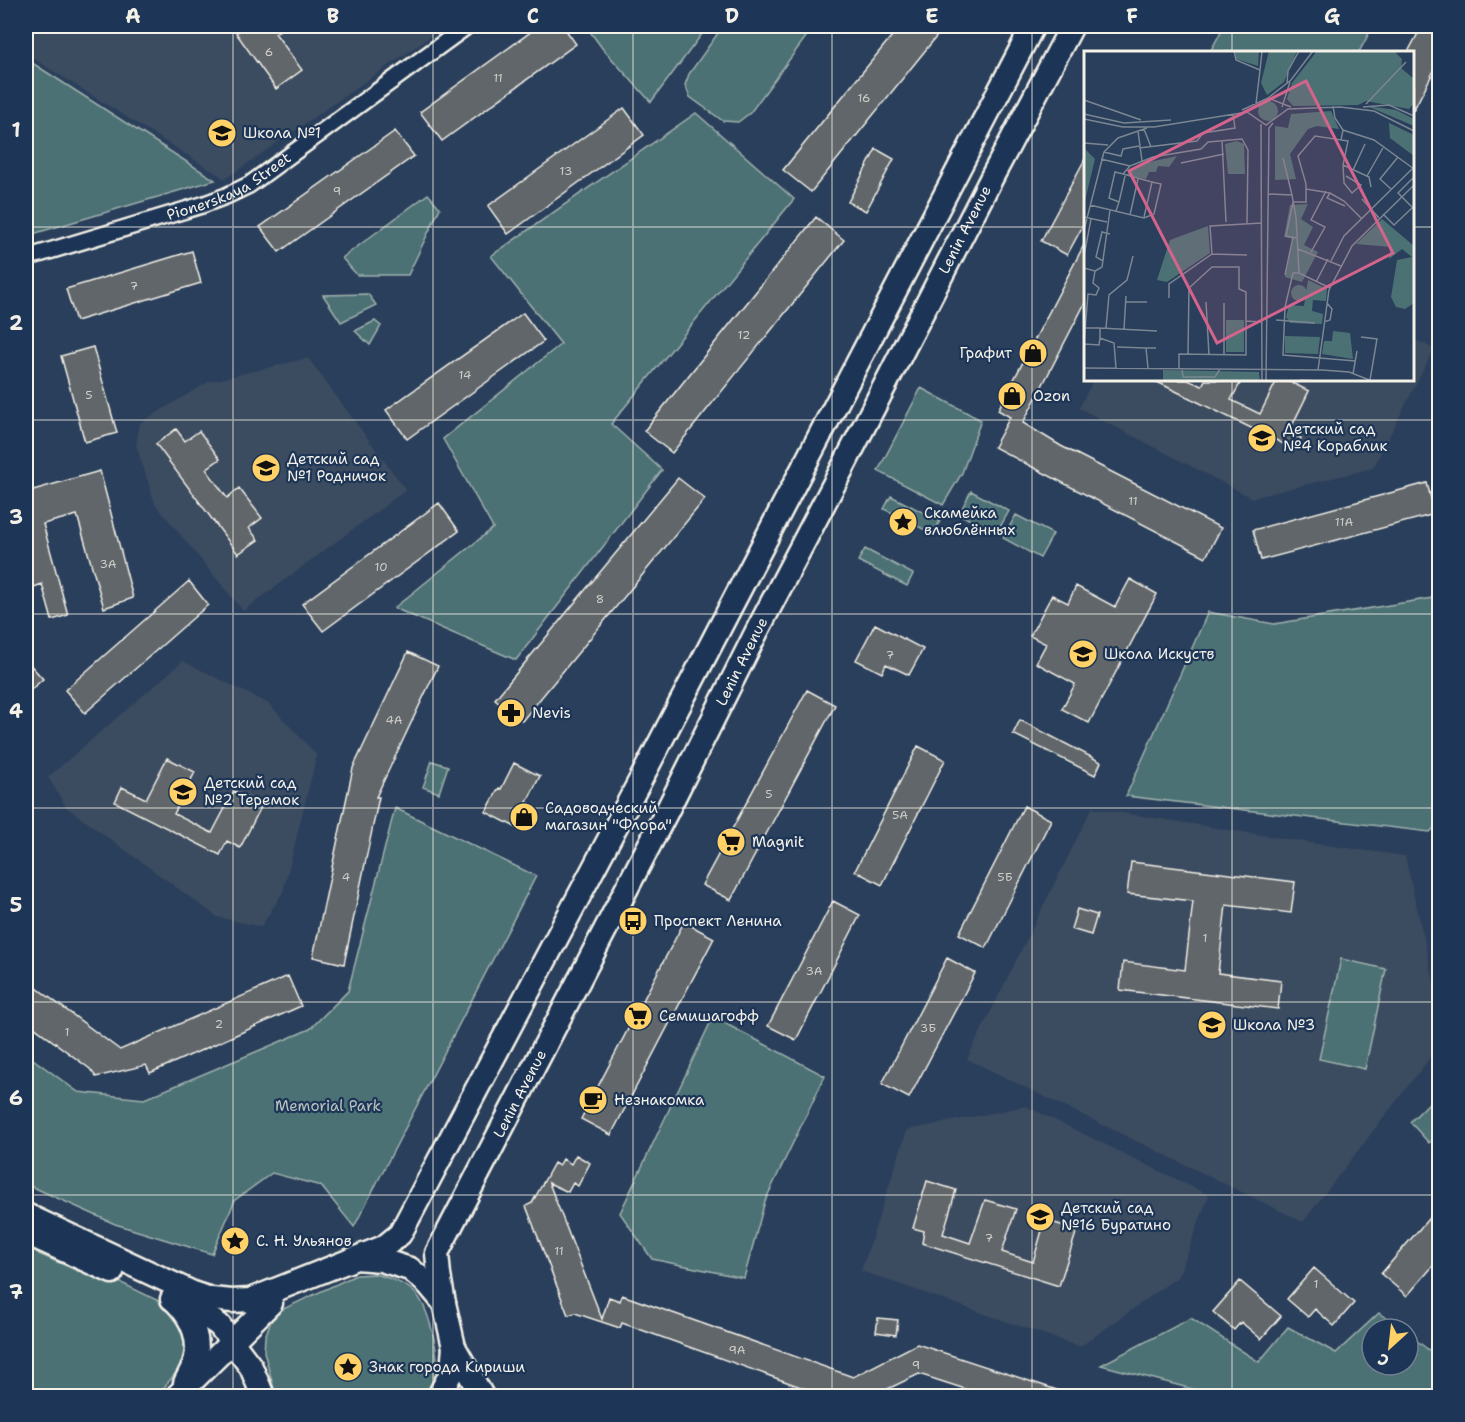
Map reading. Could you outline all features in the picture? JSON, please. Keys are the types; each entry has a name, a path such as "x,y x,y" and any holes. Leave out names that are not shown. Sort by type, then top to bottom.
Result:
{"main road":[{"path":"26,1233 176,1294 232,1301 250,1300 384,1247 400,1234 642,777 1033,26"},
{"name":"Lenin Avenue","path":"454,1347 444,1303 437,1253 1072,26"},
{"path":"26,1215 176,1294 219,1325 251,1367 263,1396"},
{"path":"356,1258 381,1260 410,1269 428,1284 444,1303"},
{"path":"178,1396 271,1303 300,1279"},
{"path":"176,1294 194,1326 198,1346 194,1364 178,1396"},
{"path":"251,1367 256,1336 271,1303"},
{"path":"439,1396 452,1371 454,1347"},
{"path":"454,1347 482,1396"}],"street":[{"name":"Pionerskaya Street","path":"26,258 202,205 249,185 467,26"}],"shaded area":[{"name":"Школа №1","path":"26,26 446,26 225,179 26,54"},
{"name":"Детский сад №4 Кораблик","path":"1414,339 1434,349 1373,468 1252,498 1079,408 1092,381 1414,381"},
{"name":"Детский сад №1 Родничок","path":"308,358 406,490 243,611 155,504 136,445 140,423 208,382"},
{"name":"Детский сад №2 Теремок","path":"183,661 269,704 317,755 283,892 261,927 217,917 66,807 48,777"},
{"name":"Школа №3","path":"1092,808 1405,856 1439,1004 1439,1046 1303,1222 967,1059"},
{"name":"Детский сад №16 Буратино","path":"1026,1106 1209,1195 1179,1276 1080,1347 861,1271 907,1130"}],"green space":[{"path":"586,26 708,26 651,102 602,48"},
{"path":"723,26 814,26 750,113 738,122 723,121 690,97 685,85 689,74"},
{"path":"1224,26 1373,26 1360,51 1211,51"},
{"path":"26,59 215,180 26,236"},
{"path":"696,113 794,199 611,424 662,470 516,660 394,608 493,528 443,439 561,344 491,256"},
{"path":"428,194 440,208 408,275 357,275 342,258"},
{"path":"368,294 376,305 341,322 323,295"},
{"path":"375,321 381,326 370,345 355,331"},
{"path":"921,388 981,420 962,473 943,505 878,471"},
{"path":"971,491 1009,511 996,534 959,514"},
{"path":"891,496 940,521 933,534 884,509"},
{"path":"1016,515 1053,534 1040,558 1003,538"},
{"path":"865,549 913,574 907,586 858,561"},
{"path":"1439,597 1440,822 1430,832 1126,796 1208,612 1274,624"},
{"path":"432,761 448,766 439,793 423,787"},
{"name":"Memorial Park","path":"395,808 536,876 354,1227 321,1186 272,1173 235,1200 212,1254 115,1224 26,1184 26,1054 78,1092 144,1099 310,1029 348,991"},
{"path":"1341,959 1386,969 1365,1069 1319,1059"},
{"path":"713,1017 825,1076 765,1201 744,1278 652,1259 620,1213"},
{"path":"1439,1093 1439,1134 1429,1143 1410,1122"},
{"path":"26,1241 39,1254 78,1271 101,1273 167,1305 176,1317 183,1334 185,1349 179,1369 157,1396 26,1396"},
{"path":"375,1274 409,1288 424,1307 435,1343 437,1366 434,1381 430,1387 421,1396 280,1396 274,1389 264,1352 265,1337 271,1321 281,1310 356,1275"},
{"path":"1191,1318 1259,1362 1288,1327 1336,1353 1360,1331 1360,1377 1420,1377 1420,1343 1439,1358 1439,1396 1219,1396 1101,1365"}],"building":[{"path":"246,26 286,26 275,33 302,70 276,89 236,33"},
{"path":"539,26 563,26 576,44 442,141 420,112"},
{"path":"900,26 945,26 811,192 783,170"},
{"path":"1422,26 1440,26 1440,59 1414,109 1414,51 1409,51"},
{"path":"624,108 644,135 508,234 488,206"},
{"path":"395,131 414,156 279,252 260,227"},
{"path":"876,149 894,159 866,211 848,202"},
{"path":"1084,161 1084,224 1067,255 1041,241"},
{"path":"816,217 844,240 672,453 644,431"},
{"path":"1084,245 1084,305 1023,423 1061,446 1221,528 1206,557 994,447 1010,417 998,410"},
{"path":"192,251 201,283 76,321 66,289"},
{"path":"523,313 544,341 407,439 386,410"},
{"path":"93,347 117,433 85,442 61,356"},
{"path":"1155,381 1190,381 1202,386 1204,381 1241,381 1231,400 1260,414 1276,381 1288,381 1309,391 1289,432 1301,438 1296,450"},
{"path":"176,429 185,441 199,431 220,459 206,469 227,498 239,488 262,518 249,528 258,540 238,554 156,444"},
{"path":"100,471 133,598 104,608 77,515 43,524 68,615 52,620 42,584 26,590 26,492"},
{"path":"678,478 705,499 522,721 495,699"},
{"path":"1427,483 1435,514 1261,560 1253,530"},
{"path":"439,503 459,531 323,631 302,604"},
{"name":"Школа Искуств","path":"1130,579 1157,594 1089,723 1062,709 1075,684 1036,663 1046,644 1030,636 1052,595 1068,603 1076,586 1115,607"},
{"path":"189,581 208,605 85,713 65,690"},
{"path":"875,624 923,649 909,675 886,664 882,673 856,660"},
{"path":"408,652 438,666 376,797 379,797 344,964 313,957 353,768"},
{"path":"26,660 43,679 26,694"},
{"path":"807,690 835,705 731,900 702,885"},
{"path":"1020,720 1101,762 1095,775 1013,734"},
{"path":"918,746 945,760 882,885 855,871"},
{"path":"167,758 195,772 174,814 212,833 234,791 262,805 240,848 227,841 220,855 115,802 122,787 146,799"},
{"path":"514,763 540,776 527,802 535,807 523,831 486,812"},
{"path":"1024,806 1051,820 986,948 959,934"},
{"path":"1131,862 1295,882 1291,913 1226,905 1218,973 1281,981 1278,1009 1120,990 1123,962 1185,970 1193,901 1127,894"},
{"path":"833,901 860,915 796,1040 768,1026"},
{"path":"1077,909 1097,915 1091,935 1071,929"},
{"path":"684,922 714,938 611,1135 581,1119"},
{"path":"947,958 975,973 909,1098 882,1084"},
{"path":"288,976 301,1006 150,1073 146,1065 96,1077 90,1069 26,1021 26,980 120,1050"},
{"path":"576,1155 590,1163 578,1186 573,1183 568,1192 549,1183 602,1319 609,1297 620,1301 622,1295 853,1377 917,1344 1069,1394 1068,1396 987,1396 919,1374 873,1396 826,1396 622,1323 620,1328 575,1313 568,1315 526,1206 532,1203 554,1163 559,1166 563,1159 571,1164"},
{"path":"927,1181 956,1190 943,1234 970,1243 985,1200 1016,1209 1002,1252 1033,1262 1045,1220 1077,1230 1059,1286 922,1243 924,1231 913,1228"},
{"path":"1440,1205 1440,1258 1407,1296 1381,1274"},
{"path":"1314,1268 1354,1303 1334,1326 1315,1309 1308,1317 1287,1299"},
{"path":"1240,1281 1281,1316 1261,1339 1241,1322 1234,1330 1213,1312"},
{"path":"878,1318 898,1320 896,1335 876,1332"}],"place":[{"name":"Школа №1","path":"222,133"},
{"name":"Графит","path":"1033,353"},
{"name":"Ozon","path":"1012,396"},
{"name":"Детский сад №4 Кораблик","path":"1262,438"},
{"name":"Детский сад №1 Родничок","path":"266,468"},
{"name":"Скамейка влюблённых","path":"903,522"},
{"name":"Школа Искуств","path":"1083,654"},
{"name":"Nevis","path":"511,713"},
{"name":"Детский сад №2 Теремок","path":"183,792"},
{"name":"Садоводческий магазин \"Флора\"","path":"524,817"},
{"name":"Magnit","path":"731,842"},
{"name":"Проспект Ленина","path":"633,921"},
{"name":"Семишагофф","path":"638,1016"},
{"name":"Школа №3","path":"1212,1025"},
{"name":"Незнакомка","path":"593,1100"},
{"name":"Детский сад №16 Буратино","path":"1040,1217"},
{"name":"С. Н. Ульянов","path":"235,1241"},
{"name":"Знак города Кириши","path":"348,1367"}]}
